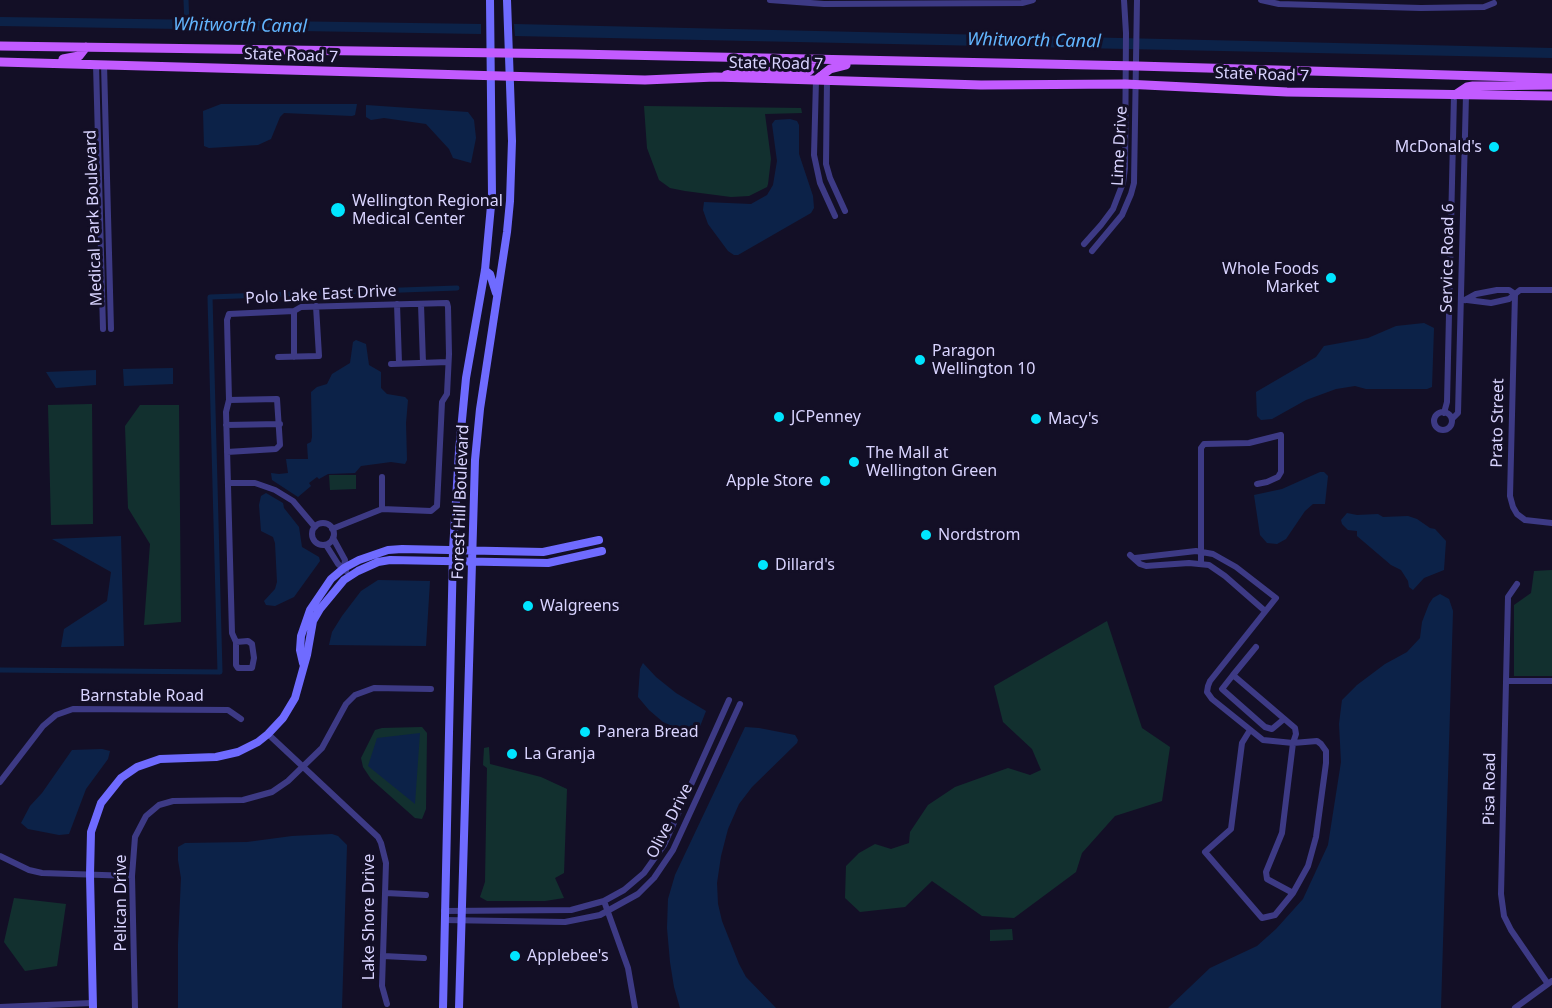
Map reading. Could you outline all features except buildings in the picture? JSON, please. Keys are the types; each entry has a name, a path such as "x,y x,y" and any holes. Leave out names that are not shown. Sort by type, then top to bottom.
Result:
{"main road":[{"name":"Forest Hill Boulevard","path":"443,1008 453,549 463,404 485,270 492,195 490,0"},
{"name":"Forest Hill Boulevard","path":"459,1008 477,440 510,201 512,141 507,0"},
{"name":"State Road 7","path":"0,46 508,53 1137,66 1552,78"},
{"path":"24,63 72,58 79,56 86,47"},
{"path":"100,64 103,55 110,52 142,48"},
{"path":"716,78 741,71 809,71 815,60"},
{"path":"816,80 838,66 872,62"},
{"name":"State Road 7","path":"0,63 645,80 716,78 981,85 1125,84 1277,91 1552,96"},
{"path":"1454,95 1473,86 1552,85"},
{"path":"485,270 490,274 497,296"},
{"path":"303,663 300,650 301,636 309,610 327,584 344,568 359,560 388,550 416,548 543,552 599,540"},
{"path":"92,1006 90,875 93,822 107,793 121,778 137,767 160,759 216,757 238,752 268,734 284,718 295,698 313,621 320,609 344,580 378,562 390,560 548,563 602,551"}],"street":[{"path":"770,0 824,4 992,1 1023,3 1033,0"},
{"name":"Lime Drive","path":"1084,244 1113,208 1123,183 1126,54 1124,0"},
{"name":"Lime Drive","path":"1092,251 1122,215 1131,194 1135,169 1137,0"},
{"path":"1261,0 1279,4 1421,8 1484,7 1494,3"},
{"path":"1421,0 1421,8"},
{"name":"Medical Park Boulevard","path":"100,64 105,106 111,329"},
{"name":"Medical Park Boulevard","path":"100,64 97,106 103,329"},
{"path":"816,80 814,154 820,183 835,216"},
{"path":"827,80 826,164 845,211"},
{"name":"Service Road 6","path":"1444,413 1447,402 1454,95"},
{"name":"Service Road 6","path":"1452,419 1458,413 1464,301 1466,95"},
{"name":"Medical Park Boulevard","path":"97,106 105,106"},
{"path":"1464,301 1476,294 1489,291 1509,290 1515,294"},
{"path":"1464,301 1491,303 1509,299 1520,290 1552,290"},
{"name":"Prato Street","path":"1515,294 1510,496 1512,507 1525,520 1552,523"},
{"name":"Polo Lake East Drive","path":"236,642 248,640 252,644 254,658 252,668 238,668 236,642 232,633 226,425 229,400 227,320 229,314 294,311 301,307 316,306 447,303 447,394 442,402 437,506 431,511 382,510 332,529"},
{"path":"397,304 399,363"},
{"path":"421,304 423,363"},
{"path":"278,357 319,356 316,306"},
{"path":"294,311 294,357"},
{"path":"391,364 448,362"},
{"path":"227,452 276,449 280,445 278,399 229,400"},
{"path":"1444,413 1452,419 1446,430 1439,429 1435,424 1435,418 1444,413"},
{"path":"226,425 280,424"},
{"path":"1201,563 1203,552 1201,448 1204,444 1249,443 1281,435 1281,472 1278,477 1257,484"},
{"path":"382,477 382,510"},
{"path":"228,483 255,483 275,490 299,507 315,527"},
{"path":"333,538 326,544 319,544 314,540 312,533 315,527 324,524 332,529 333,538 345,560 344,568"},
{"path":"326,544 338,564 350,576"},
{"path":"1250,729 1242,743 1231,829 1205,852 1262,918 1275,915 1293,893 1308,866 1316,837 1326,751 1321,744 1306,741 1293,743 1263,740 1250,729 1212,699 1208,686 1276,598 1223,559 1203,552 1132,556 1140,564 1146,566 1201,563 1217,570 1265,611"},
{"path":"1233,583 1242,572"},
{"path":"1247,596 1257,584"},
{"name":"Pisa Road","path":"1517,584 1508,597 1502,905 1511,930 1550,982"},
{"path":"1256,647 1222,689 1265,727 1272,729 1284,719"},
{"path":"1233,675 1295,728 1296,735 1293,743 1282,833 1266,872 1267,879 1293,893"},
{"path":"1506,681 1552,681"},
{"name":"Pelican Drive","path":"135,1008 132,876 135,837 141,822 152,810 173,801 243,800 262,796 280,787 322,748 346,704 360,692 374,688 431,689"},
{"name":"Olive Drive","path":"444,911 571,910 604,901 624,890 638,879 658,855 685,801 729,700"},
{"name":"Olive Drive","path":"444,920 559,922 590,918 608,912 638,894 667,860 740,704"},
{"name":"Barnstable Road","path":"0,782 42,726 56,715 73,709 228,710 241,719"},
{"name":"Lake Shore Drive","path":"268,734 378,837 386,857 382,986 387,1004"},
{"path":"0,856 37,872 132,876"},
{"path":"386,893 426,895"},
{"path":"604,901 628,968 635,1008"},
{"path":"383,956 423,958"},
{"path":"1515,1008 1550,982"},
{"path":"0,1007 92,1006"}],"green space":[{"path":"644,106 801,108 802,113 765,114 771,159 767,187 749,196 731,197 670,188 659,180 647,148"},
{"path":"92,404 93,524 51,525 48,405"},
{"path":"140,405 179,405 181,622 144,625 150,544 128,508 125,426"},
{"path":"329,475 356,475 356,489 330,490"},
{"path":"1552,570 1552,676 1514,676 1514,605 1531,593 1534,571"},
{"path":"1107,621 1142,728 1170,747 1162,801 1115,816 1082,853 1076,872 1014,918 982,916 932,881 905,907 860,912 845,898 846,866 859,853 875,844 891,849 909,843 910,832 928,805 955,787 1008,768 1030,775 1041,770 1032,749 1003,722 994,686"},
{"path":"422,727 427,733 426,809 422,819 415,818 371,779 363,767 361,758 375,730"},
{"path":"489,747 490,764 541,777 567,789 564,873 555,878 564,898 545,901 487,901 480,897 485,882 487,768 483,765 484,748"},
{"path":"14,898 66,904 57,966 25,971 4,942"},
{"path":"1012,929 1013,940 990,941 990,930"}],"water":[{"name":"Whitworth Canal","path":"0,17 481,24 481,34 0,26"},
{"name":"Whitworth Canal","path":"514,24 1552,48 1552,58 515,36"},
{"path":"221,104 357,104 355,115 352,116 284,113 271,139 258,145 209,148 204,146 203,111"},
{"path":"366,105 468,112 474,120 476,138 471,163 453,158 449,149 426,124 384,118 371,120 366,117"},
{"path":"775,120 797,121 799,125 799,154 813,196 814,208 811,213 738,255 734,255 728,251 708,224 703,210 704,202 751,204 767,195 773,185 777,161 772,124"},
{"path":"1424,323 1434,328 1432,387 1427,389 1366,389 1355,386 1336,389 1306,400 1272,419 1261,420 1257,416 1256,392 1316,357 1324,346 1368,338 1396,326"},
{"path":"356,340 366,344 369,365 381,372 381,388 387,394 405,397 408,400 407,460 405,464 391,462 361,466 355,473 328,474 319,479 317,477 309,483 311,486 298,497 272,480 271,473 288,473 286,459 308,459 307,444 311,442 312,437 311,392 327,384 332,374 350,363 353,342"},
{"path":"173,368 173,384 124,386 123,369"},
{"path":"96,370 96,385 56,388 46,372"},
{"path":"1320,472 1328,476 1325,504 1313,504 1305,511 1286,539 1277,544 1267,543 1260,535 1254,495 1282,489"},
{"path":"266,493 283,503 284,508 299,527 302,547 319,557 320,561 294,597 275,606 266,605 264,601 275,589 277,582 275,543 273,537 261,531 259,505 261,496"},
{"path":"1347,513 1378,514 1383,517 1408,516 1435,529 1446,541 1444,570 1424,578 1413,590 1409,587 1401,570 1391,565 1357,536 1357,531 1348,530 1342,524 1341,520"},
{"path":"121,536 124,646 61,647 64,629 107,601 111,572 52,539"},
{"path":"378,580 430,581 426,646 329,645 332,632 342,616 361,591"},
{"path":"1440,594 1449,599 1453,611 1441,1008 1168,1008 1210,968 1257,946 1303,899 1328,845 1341,762 1339,724 1342,700 1357,685 1385,664 1407,652 1420,638 1422,622 1429,604"},
{"path":"643,663 676,693 706,711 699,729 691,734 663,722 649,710 638,697 640,669"},
{"path":"745,727 795,735 798,740 752,787 739,804 728,829 717,883 722,921 739,964 746,977 776,1008 680,1008 670,962 667,928 668,899 675,875"},
{"path":"420,733 415,804 368,766 377,738"},
{"path":"72,750 110,751 108,759 86,789 69,834 59,835 28,829 21,823 30,806 42,793"},
{"path":"332,834 338,836 347,845 342,1008 178,1008 181,878 178,847 185,843 247,842"}],"waterway":[{"name":"Whitworth Canal","path":"186,0 187,25"},
{"path":"0,670 220,672 210,297 457,288"}],"place":[{"name":"McDonald's","path":"1494,147"},
{"name":"Wellington Regional Medical Center","path":"338,210"},
{"name":"Whole Foods Market","path":"1331,278"},
{"name":"Paragon Wellington 10","path":"920,360"},
{"name":"JCPenney","path":"779,417"},
{"name":"Macy's","path":"1036,419"},
{"name":"The Mall at Wellington Green","path":"854,462"},
{"name":"Apple Store","path":"825,481"},
{"name":"Nordstrom","path":"926,535"},
{"name":"Dillard's","path":"763,565"},
{"name":"Walgreens","path":"528,606"},
{"name":"Panera Bread","path":"585,732"},
{"name":"La Granja","path":"512,754"},
{"name":"Applebee's","path":"515,956"}]}
